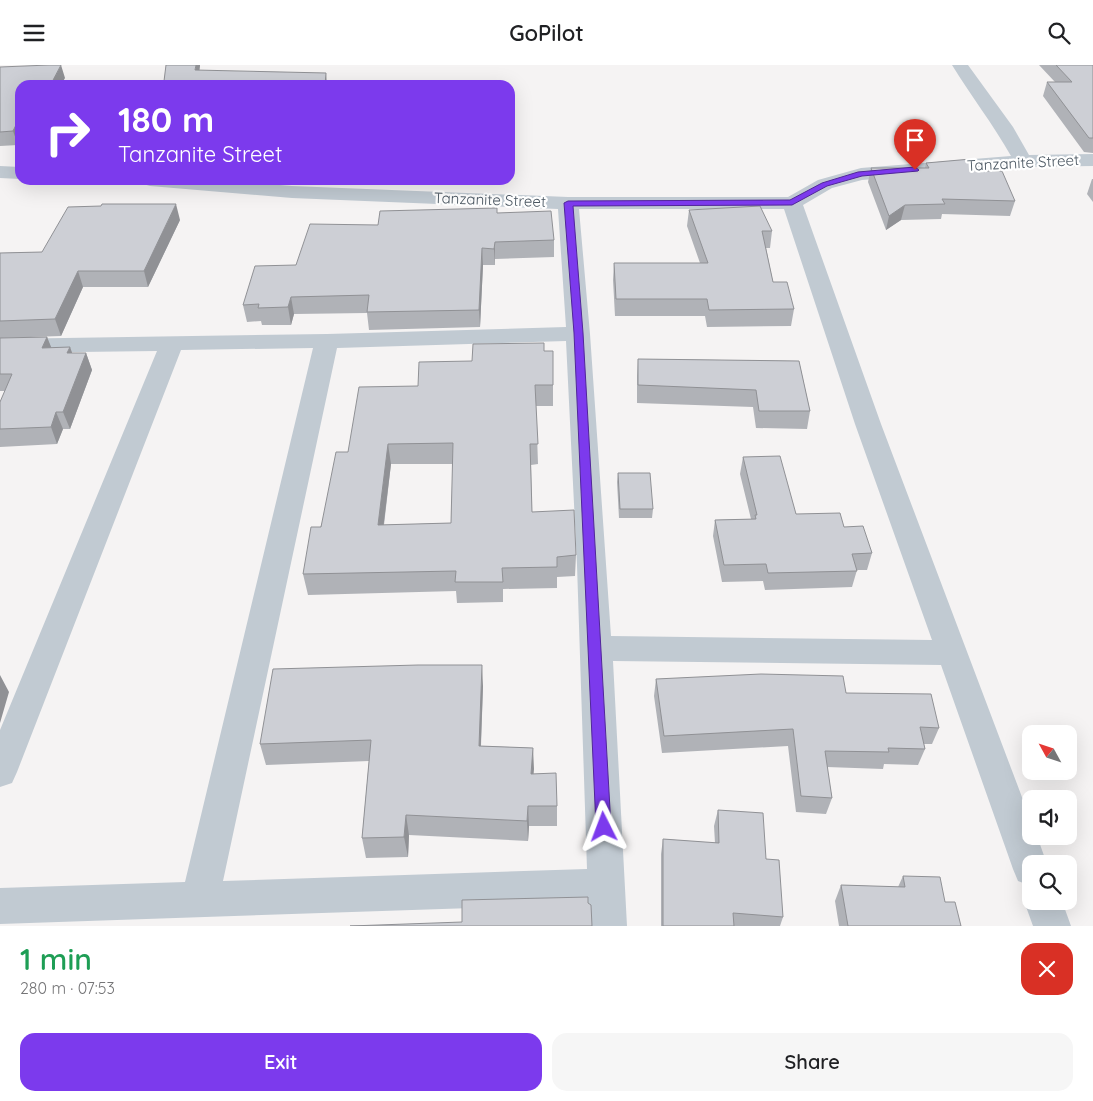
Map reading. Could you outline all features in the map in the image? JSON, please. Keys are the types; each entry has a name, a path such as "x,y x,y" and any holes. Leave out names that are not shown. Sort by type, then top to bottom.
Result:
{"street":[{"path":"960,65 985,103 1004,127 1023,161"},
{"name":"Tanzanite Street","path":"215,185 292,191 568,203 792,203 824,184 861,174 1023,161 1093,160"},
{"path":"0,172 15,173"},
{"path":"568,203 578,333 596,648 608,926"},
{"path":"792,203 868,424 1026,855"},
{"path":"0,346 327,341 578,333"},
{"path":"200,899 327,341"},
{"path":"0,772 172,343"},
{"path":"596,648 952,653"},
{"path":"0,906 606,886"},
{"path":"1046,910 1052,926"}],"building":[{"path":"61,65 53,80 15,80 15,127 13,131 0,132 0,67"},
{"path":"166,65 196,65 195,70 326,73 325,80 164,80"},
{"path":"1056,65 1093,65 1093,138 1089,138 1047,82 1072,82"},
{"path":"971,159 978,171 1002,171 1015,201 942,199 945,204 905,205 889,216 871,168 929,168 926,163"},
{"path":"102,204 176,204 144,271 78,271 55,319 0,321 0,253 42,252 68,207 101,206"},
{"path":"760,206 772,231 762,231 773,282 787,282 794,309 709,310 707,299 616,299 614,263 708,263 689,210"},
{"path":"497,208 497,213 551,211 554,240 495,242 494,249 482,248 479,310 367,312 369,295 291,297 288,307 258,308 259,304 243,305 255,266 296,265 310,224 378,225 380,211"},
{"path":"47,337 42,348 70,347 67,353 86,353 63,412 56,412 51,427 0,429 0,402 12,374 0,374 0,338"},
{"path":"544,343 544,351 553,351 553,385 535,385 538,444 530,444 532,512 574,510 576,555 557,557 557,567 502,568 503,582 455,582 456,571 303,574 311,527 321,527 336,452 348,452 359,387 418,386 419,362 472,361 473,344","holes":["453,443 451,523 378,525 388,444"]},
{"path":"638,359 799,361 810,411 759,411 756,390 638,385"},
{"path":"780,456 796,514 840,513 844,527 863,526 872,553 852,554 857,571 768,573 766,564 724,565 715,520 756,519 755,515 757,515 743,457"},
{"path":"618,473 650,473 653,509 620,509"},
{"path":"482,665 479,746 533,748 531,774 556,773 557,806 528,806 527,821 406,815 404,837 362,838 371,740 260,744 273,669"},
{"path":"761,674 843,676 846,693 931,694 939,728 920,727 925,749 888,748 889,752 825,751 832,798 801,796 793,729 664,736 656,679"},
{"path":"718,810 763,813 766,859 779,860 783,917 733,913 734,926 663,926 663,839 719,843"},
{"path":"903,876 940,877 945,902 955,902 961,926 848,926 841,885 905,887"},
{"path":"588,897 588,903 591,905 592,926 350,926 462,922 462,900"}],"route":[{"path":"604,827 578,333 568,203 792,203 824,184 861,174 915,170"}]}
